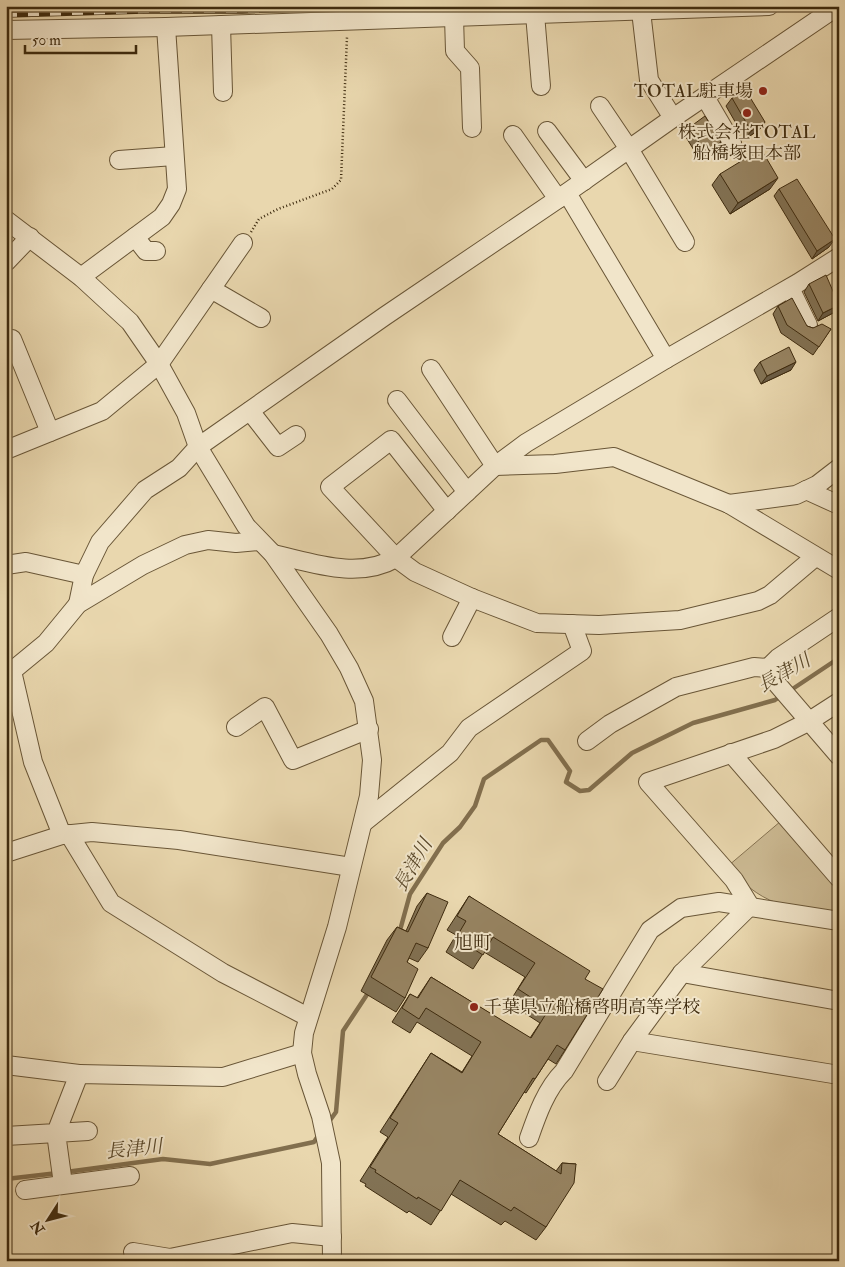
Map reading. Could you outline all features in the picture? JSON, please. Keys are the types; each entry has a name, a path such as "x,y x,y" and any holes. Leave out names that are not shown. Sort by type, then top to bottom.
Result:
{"street":[{"path":"6,30 166,27 769,6"},
{"path":"78,604 84,575 100,542 145,490 179,468 198,447 385,316 838,6"},
{"path":"641,11 649,80 673,118"},
{"path":"535,14 541,86"},
{"path":"454,17 455,51 470,68 472,128"},
{"path":"221,25 223,92"},
{"path":"81,277 162,217 171,204 177,189 166,27"},
{"path":"705,97 732,143"},
{"path":"600,106 629,149 685,242"},
{"path":"547,131 584,181"},
{"path":"513,135 562,196 666,359"},
{"path":"118,160 174,156"},
{"path":"6,220 81,277 130,322 160,364 186,413 198,447 246,526 273,554 329,634 349,668 364,701 372,760 369,796 337,927 308,1017 302,1053 321,1116 331,1163 332,1261"},
{"path":"6,262 30,237"},
{"path":"135,237 146,251 156,251"},
{"path":"6,450 102,411 160,364 242,244"},
{"path":"273,554 334,568 359,570 384,565 396,558 495,466 526,443 666,359 790,288 839,257"},
{"path":"790,288 808,325"},
{"path":"211,289 261,318"},
{"path":"12,339 50,432"},
{"path":"431,369 495,466"},
{"path":"397,400 467,492"},
{"path":"250,411 278,447 296,435"},
{"path":"447,511 391,440 330,487 396,558 415,572 472,598 537,623 599,625 680,620 758,601 770,595 816,557"},
{"path":"495,466 555,464 614,457 730,504 839,570"},
{"path":"730,504 796,494 817,484 839,468"},
{"path":"806,490 839,505"},
{"path":"259,541 236,543 208,540 185,545 142,565 78,604 46,643 9,672 33,762 65,834 111,903 223,973 308,1017"},
{"path":"6,565 26,562 84,575"},
{"path":"452,637 472,598"},
{"path":"587,741 610,724 676,687 754,667 768,668 778,658 839,616"},
{"path":"363,822 450,753 469,728 582,651 572,624"},
{"path":"768,668 772,678 839,756"},
{"path":"750,906 734,880 648,782 774,739 808,722 839,702"},
{"path":"236,728 265,706 293,760 368,729"},
{"path":"731,753 839,878"},
{"path":"6,854 65,834 92,832 179,840 351,867"},
{"path":"529,1138 539,1109 650,930 681,908 719,902 839,921"},
{"path":"606,1081 632,1041 682,973 750,906"},
{"path":"682,973 839,1000"},
{"path":"632,1041 839,1075"},
{"path":"6,1065 79,1074 223,1077 302,1053"},
{"path":"63,1184 56,1133 79,1074"},
{"path":"6,1136 88,1132"},
{"path":"25,1190 130,1176"},
{"path":"134,1252 170,1258 292,1232 332,1237"}],"path":[{"path":"242,244 259,220 278,209 332,189 341,180 348,21"}],"shaded area":[{"path":"781,821 839,887 839,913 791,907 770,900 750,888 728,866"}],"building":[{"path":"745,89 765,122 751,131 732,98"},
{"path":"705,116 721,142 705,153 690,127"},
{"path":"761,149 778,178 738,203 720,174"},
{"path":"797,179 835,239 817,251 779,189"},
{"path":"826,275 839,305 823,313 809,284"},
{"path":"792,298 807,326 813,328 822,324 831,329 819,347 787,325 778,306"},
{"path":"789,347 796,362 767,376 760,362"},
{"path":"427,893 448,902 428,948 416,943 407,962 418,969 405,998 371,977 397,927 408,932"},
{"path":"469,896 590,971 585,979 603,989 565,1050 557,1045 535,1079 533,1078 498,1134 561,1174 562,1163 576,1164 574,1183 546,1227 514,1207 511,1211 460,1180 441,1211 418,1197 417,1199 370,1167 398,1123 390,1118 431,1053 462,1073 481,1042 426,1008 419,1019 402,1008 410,994 418,998 431,977 531,1038 549,1009 518,989 535,963 493,937 483,955 456,938 466,921 457,916"}],"waterway":[{"name":"長津川","path":"788,692 839,658"},
{"name":"長津川","path":"399,934 410,894 443,843 460,827 475,806 484,779 541,740 548,740 570,771 566,782 580,791 589,790 632,753 693,723 775,700 781,696"},
{"name":"長津川","path":"328,1123 336,1112 343,1031 370,990"},
{"name":"長津川","path":"66,1172 163,1159 210,1164 314,1142 320,1133"},
{"name":"長津川","path":"6,1179 58,1173"}],"railway":[{"path":"6,15 144,11 242,11 383,6"}],"place":[{"name":"TOTAL駐車場","path":"763,91"},
{"name":"株式会社TOTAL 船橋塚田本部","path":"747,113"},
{"name":"千葉県立船橋啓明高等学校","path":"474,1007"}],"district":[{"name":"旭町","path":"473,943"}]}
